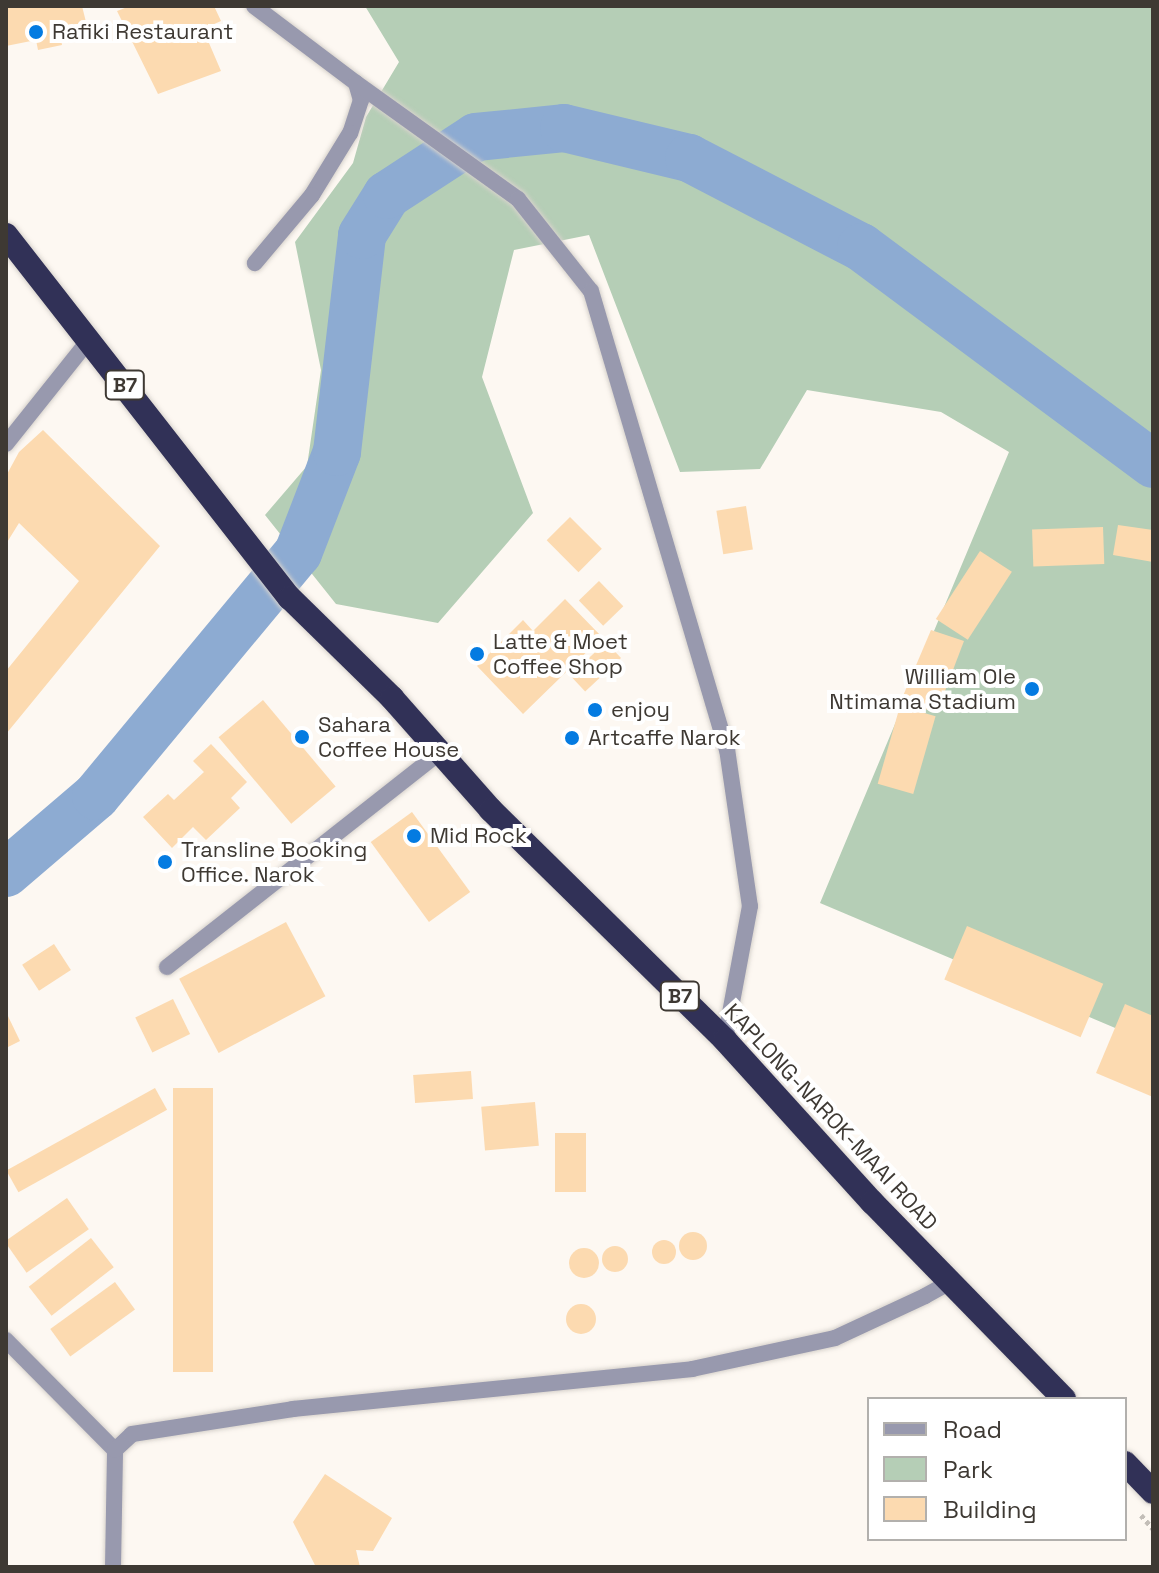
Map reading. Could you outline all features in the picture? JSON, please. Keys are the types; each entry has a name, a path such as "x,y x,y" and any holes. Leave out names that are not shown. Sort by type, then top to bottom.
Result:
{"highway":[{"name":"B7","path":"6,235 89,340"},
{"name":"KAPLONG-NAROK-MAAI ROAD","path":"89,340 245,535 290,598 440,752 491,810 725,1040 1062,1397"},
{"path":"1127,1467 1144,1500"}],"street":[{"path":"254,6 518,199 591,291 727,749 750,906 725,1040"},
{"path":"255,263 312,195 350,133 361,100 356,83"},
{"path":"6,444 89,340"},
{"path":"167,967 440,752"},
{"path":"115,1450 132,1434 165,1426 692,1369 835,1338 950,1282 943,1272"},
{"path":"6,1340 115,1450 113,1567"}],"path":[{"path":"1144,1500 1153,1529"}],"green space":[{"path":"365,6 1153,6 1153,1044 820,903 1009,452 941,412 807,390 760,469 680,472 589,235 514,250 482,377 533,513 438,623 336,604 265,515 307,466 321,370 295,242 353,163 366,117 399,62"}],"building":[{"name":"Rafiki Restaurant","path":"6,6 82,6 86,22 60,33 62,45 38,50 36,40 6,46"},
{"path":"130,6 214,6 221,21 203,29 221,71 158,94 117,11"},
{"path":"43,430 160,546 6,734 6,671 79,581 19,523 6,544 6,476 19,452"},
{"path":"746,506 753,549 723,554 716,511"},
{"path":"570,517 602,549 578,572 547,540"},
{"path":"1118,525 1153,530 1153,562 1113,555"},
{"path":"1103,527 1104,564 1033,566 1032,529"},
{"path":"980,551 1012,572 968,640 936,619"},
{"path":"599,581 623,606 603,626 579,600"},
{"path":"565,599 602,637 523,714 477,666 523,620 533,631"},
{"path":"931,630 964,641 937,712 900,703"},
{"path":"606,642 621,658 585,692 570,675"},
{"path":"263,700 336,787 291,824 219,737"},
{"path":"900,706 936,716 913,794 878,784"},
{"path":"211,744 247,782 231,798 240,808 206,840 193,827 172,848 143,817 168,794 174,800 204,772 193,761"},
{"path":"412,812 470,892 429,922 371,842"},
{"path":"286,922 325,996 219,1053 179,979"},
{"path":"967,926 1103,984 1081,1037 944,979"},
{"path":"54,944 71,970 39,991 22,965"},
{"path":"173,999 190,1034 152,1052 135,1017"},
{"path":"1125,1004 1153,1016 1153,1097 1096,1073"},
{"path":"6,1012 20,1041 6,1048"},
{"path":"471,1071 473,1099 415,1103 413,1075"},
{"path":"155,1088 167,1110 18,1192 6,1170"},
{"path":"173,1088 213,1088 213,1372 173,1372"},
{"path":"535,1102 539,1146 485,1151 481,1107"},
{"path":"555,1133 586,1133 586,1192 555,1192"},
{"path":"67,1198 89,1229 27,1273 6,1241"},
{"path":"693,1232 703,1236 707,1246 703,1256 693,1260 683,1256 679,1246 683,1236"},
{"path":"91,1238 114,1267 52,1316 29,1287"},
{"path":"664,1240 675,1247 676,1252 669,1263 664,1264 653,1257 652,1252 659,1241"},
{"path":"615,1246 625,1249 628,1259 625,1269 615,1272 605,1269 602,1259 605,1249"},
{"path":"584,1248 594,1253 599,1263 594,1273 584,1278 574,1273 569,1263 574,1253"},
{"path":"115,1282 135,1310 70,1357 50,1329"},
{"path":"581,1304 592,1308 596,1319 592,1330 581,1334 570,1330 566,1319 570,1308"},
{"path":"325,1474 392,1518 373,1551 356,1550 360,1567 316,1567 293,1522"}],"waterway":[{"path":"6,873 96,796 298,553 337,452 362,235 387,195 476,137 564,128 689,158 861,247 1153,464"}],"place":[{"name":"Rafiki Restaurant","path":"36,32"},
{"name":"Latte & Moet Coffee Shop","path":"477,654"},
{"name":"William Ole Ntimama Stadium","path":"1032,689"},
{"name":"enjoy","path":"595,710"},
{"name":"Sahara Coffee House","path":"302,737"},
{"name":"Artcaffe Narok","path":"572,738"},
{"name":"Mid Rock","path":"414,836"},
{"name":"Transline Booking Office. Narok","path":"165,862"}]}
